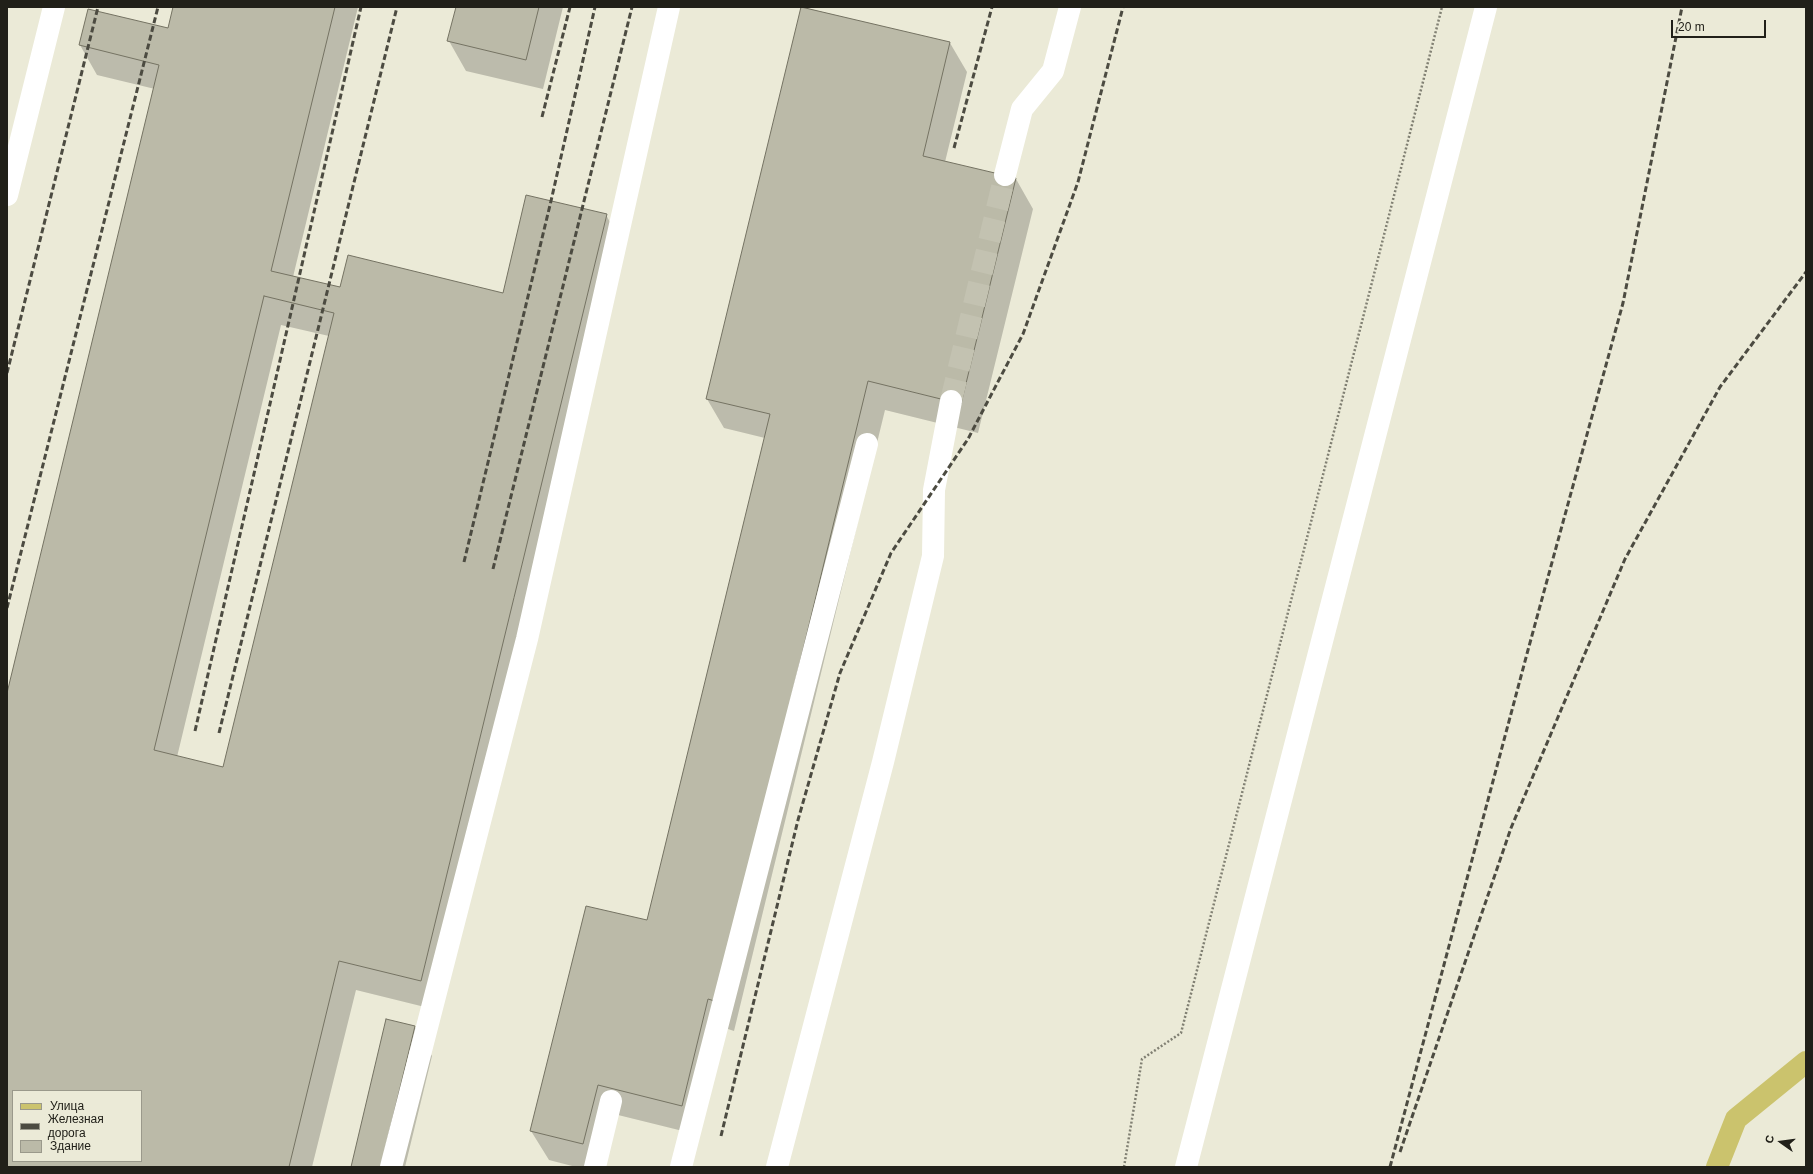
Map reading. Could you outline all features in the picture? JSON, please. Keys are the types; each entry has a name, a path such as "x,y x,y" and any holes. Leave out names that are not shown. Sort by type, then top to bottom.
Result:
{"main road":[{"path":"1714,1165 1736,1119 1806,1062"}],"street":[{"path":"7,195 54,7"},
{"path":"391,1167 526,639 669,7"},
{"path":"1005,175 1022,110 1053,71 1070,7"},
{"path":"1186,1167 1486,7"},
{"path":"777,1167 882,762 933,556 934,490 951,401"},
{"path":"681,1167 866,444"},
{"path":"595,1167 612,1101"}],"path":[{"path":"1124,1167 1142,1058 1180,1033 1442,7"}],"building":[{"path":"173,7 335,7 271,271 340,287 348,255 503,293 526,195 607,214 421,981 339,961 289,1167 7,1167 7,693 159,65 79,45 88,9 168,28","holes":["264,296 334,313 223,767 154,750"]},
{"path":"456,7 539,7 526,60 447,41"},
{"path":"801,7 950,42 923,156 1016,178 961,404 868,381 718,1002 708,999 682,1106 598,1085 583,1144 530,1131 586,906 647,920 770,414 706,399"},
{"path":"386,1019 415,1026 381,1167 351,1167"}],"tunnel":[{"path":"951,401 1005,175"}],"railway":[{"path":"7,373 98,7"},
{"path":"7,608 158,7"},
{"path":"195,731 361,7"},
{"path":"219,733 397,7"},
{"path":"542,117 570,7"},
{"path":"464,562 551,201 595,7"},
{"path":"493,569 632,7"},
{"path":"954,148 992,7"},
{"path":"721,1136 798,820 840,673 891,553 968,439 1023,334 1078,182 1123,7"},
{"path":"1390,1167 1528,650 1623,303 1682,7"},
{"path":"1400,1152 1511,828 1625,559 1720,387 1806,272"}]}
